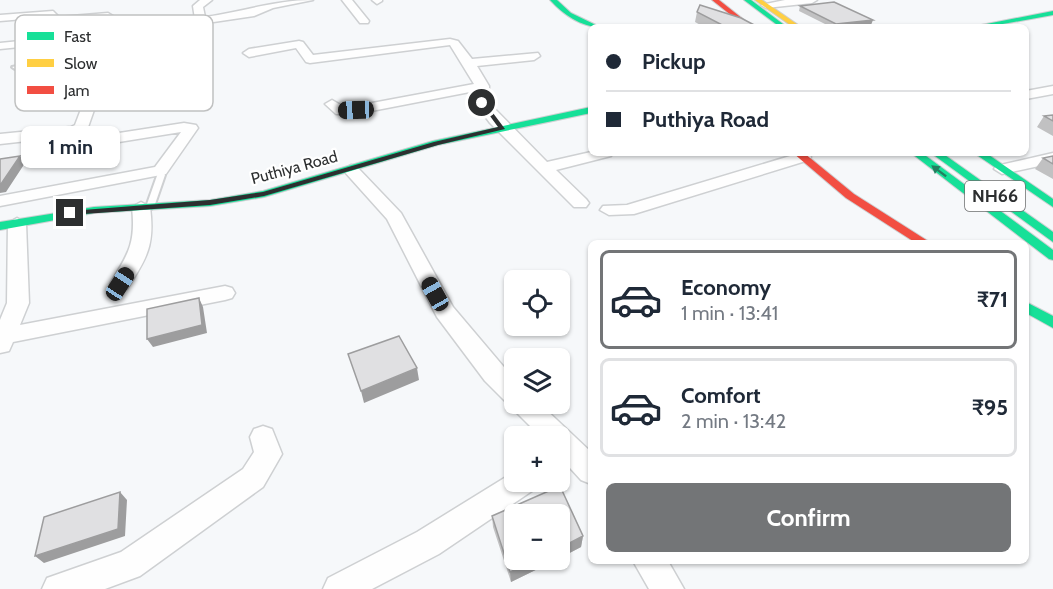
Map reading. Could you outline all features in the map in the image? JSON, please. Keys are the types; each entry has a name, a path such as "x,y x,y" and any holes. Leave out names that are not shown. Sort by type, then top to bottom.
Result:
{"main road":[{"path":"553,0 569,14 591,24"},
{"path":"715,0 746,24"},
{"path":"731,0 763,24"},
{"path":"747,0 780,24"},
{"path":"762,2 794,24"},
{"path":"986,24 1053,13"},
{"name":"Puthiya Road","path":"8,224 82,212 210,203 264,194 436,143 588,111"},
{"path":"801,156 850,196 920,240"},
{"path":"920,156 1053,256"},
{"name":"NH66","path":"940,156 1053,238"},
{"name":"NH66","path":"965,156 1053,217"},
{"path":"983,156 1053,204"},
{"path":"1029,309 1053,323"}],"street":[{"path":"199,15 198,6 207,0"},
{"path":"213,18 254,13 271,5 308,0"},
{"path":"347,0 364,21"},
{"path":"762,2 812,0"},
{"path":"0,18 15,17"},
{"path":"249,53 299,44 309,59 393,44 454,43 482,86 482,103 503,128 580,203"},
{"path":"0,46 15,45"},
{"path":"468,63 534,56"},
{"path":"332,104 341,111 356,110 482,86"},
{"path":"1029,94 1053,90"},
{"path":"0,139 80,129 87,111"},
{"path":"0,201 160,171 191,128 32,151 36,136"},
{"path":"544,168 593,156"},
{"path":"609,210 628,210 797,156"},
{"path":"1002,169 1053,158"},
{"path":"351,170 395,217 445,312 504,384"},
{"path":"120,284 142,250 145,238 145,207"},
{"path":"2,342 18,303 8,224"},
{"path":"2,342 225,293"},
{"path":"533,414 543,426"},
{"path":"58,589 129,565 253,478 268,454 263,437"},
{"path":"570,454 588,468"},
{"path":"339,589 428,543 507,492"},
{"path":"652,564 668,589"}],"lane":[{"path":"145,207 161,175"}],"building":[{"path":"834,2 873,20 836,24 800,6"},
{"path":"700,5 752,24 720,24 697,12"},
{"path":"1053,115 1053,121 1044,116"},
{"path":"20,156 1,184 0,184 0,159"},
{"path":"1053,156 1053,164 1043,158"},
{"path":"199,298 202,325 147,339 147,309"},
{"path":"399,336 417,368 361,391 348,354"},
{"path":"120,492 118,529 35,556 44,517"},
{"path":"546,492 563,492 568,504 519,504"},
{"path":"570,508 583,536 570,543"},
{"path":"504,511 504,553 492,516"}],"traffic: fast":[{"path":"553,0 569,14 591,24"},
{"path":"747,0 780,24"},
{"path":"991,24 1053,13"},
{"path":"0,226 94,210 210,203 264,194 436,143 588,111"},
{"path":"920,156 1053,256"},
{"path":"940,156 1053,238"},
{"path":"983,156 1053,204"},
{"path":"1029,309 1053,323"}],"traffic: slow":[{"path":"758,0 794,24"}],"traffic: jam":[{"path":"715,0 746,24"},
{"path":"802,156 850,196 920,240"}],"route":[{"path":"70,213 210,203 264,194 436,143 503,128 482,103"}]}
